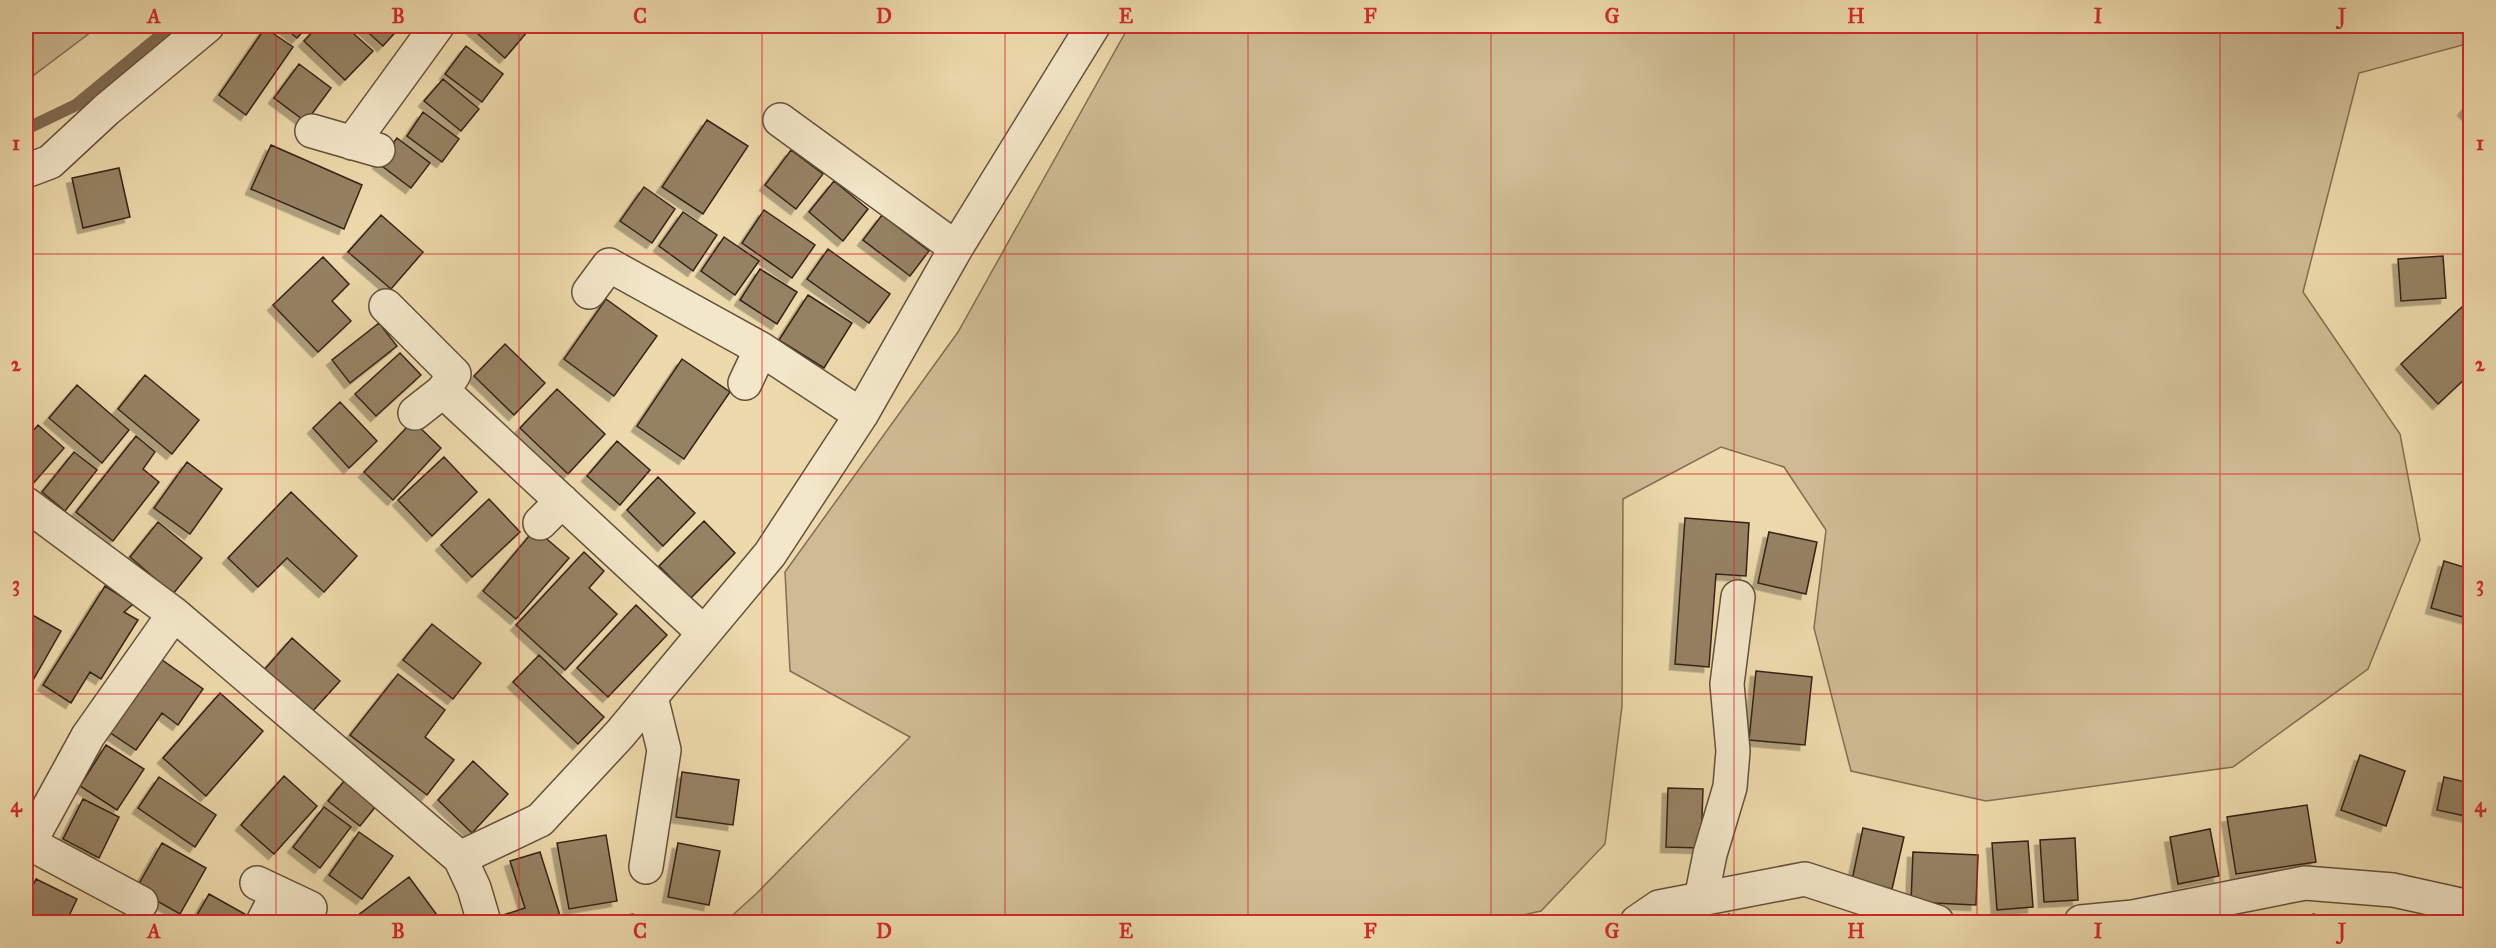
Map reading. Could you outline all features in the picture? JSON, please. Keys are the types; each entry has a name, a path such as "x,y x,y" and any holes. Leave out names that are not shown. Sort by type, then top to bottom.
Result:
{"street":[{"path":"26,171 50,162 106,110 207,26"},
{"path":"312,131 365,146 437,26"},
{"path":"460,858 540,820 613,742 770,554 861,415 956,248 1093,26"},
{"path":"780,120 956,248"},
{"path":"589,292 609,265 761,350 861,415"},
{"path":"386,306 454,374 443,391 415,413"},
{"path":"745,383 761,350"},
{"path":"443,391 551,512 704,633"},
{"path":"26,504 174,614 460,858 474,888 484,922"},
{"path":"1701,899 1710,854 1730,787 1733,751 1727,684 1738,597"},
{"path":"141,903 27,846 88,736 174,614"},
{"path":"646,867 664,750 651,697"},
{"path":"1637,922 1659,907 1805,879 1937,922"},
{"path":"2081,922 2224,911 2305,883 2393,891 2470,907"},
{"path":"263,922 268,888 310,908"}],"shaded area":[{"path":"26,26 99,26 26,81"},
{"path":"1129,26 2470,26 2470,43 2359,73 2303,292 2400,434 2420,540 2368,669 2233,767 1986,801 1851,771 1814,628 1826,530 1784,467 1721,447 1623,499 1622,706 1605,844 1541,911 1490,922 725,922 757,893 910,737 790,671 785,572 958,332"}],"building":[{"path":"282,26 308,26 297,38"},
{"path":"318,26 345,26 373,51 345,80 304,41"},
{"path":"361,26 401,26 383,46"},
{"path":"469,26 521,26 528,31 505,58"},
{"path":"265,28 293,47 246,115 219,95"},
{"path":"466,46 503,74 482,102 445,74"},
{"path":"299,64 331,88 306,122 274,98"},
{"path":"443,79 479,109 461,131 424,101"},
{"path":"2470,102 2470,117 2463,110"},
{"path":"423,112 459,139 442,162 407,136"},
{"path":"707,120 748,146 703,214 662,187"},
{"path":"397,138 430,163 411,188 378,163"},
{"path":"271,145 362,185 344,229 251,189"},
{"path":"791,150 823,174 796,209 765,185"},
{"path":"119,168 130,217 83,228 72,178"},
{"path":"834,181 868,209 843,241 809,212"},
{"path":"644,187 675,209 652,243 620,221"},
{"path":"764,210 815,245 792,278 742,243"},
{"path":"683,212 717,235 693,271 659,246"},
{"path":"381,215 423,252 391,289 348,252"},
{"path":"882,215 929,251 910,276 863,240"},
{"path":"724,237 759,261 735,295 701,271"},
{"path":"828,249 890,294 869,323 807,279"},
{"path":"2443,256 2446,298 2401,301 2398,259"},
{"path":"323,257 349,284 332,301 351,321 318,352 273,305"},
{"path":"760,269 797,292 777,324 740,300"},
{"path":"808,295 852,323 824,368 779,340"},
{"path":"606,299 657,336 614,396 564,359"},
{"path":"2464,305 2470,312 2470,374 2438,404 2401,364"},
{"path":"379,323 397,346 350,383 332,360"},
{"path":"505,344 545,383 514,415 474,376"},
{"path":"400,353 421,375 376,416 355,394"},
{"path":"682,359 730,392 684,459 637,426"},
{"path":"145,375 199,420 172,454 118,409"},
{"path":"77,385 129,430 102,463 49,418"},
{"path":"557,389 605,434 568,474 520,428"},
{"path":"340,402 377,441 349,468 313,428"},
{"path":"413,421 441,448 393,500 364,472"},
{"path":"38,425 64,448 31,486 26,482 26,439"},
{"path":"136,436 155,452 143,469 159,482 113,541 76,512"},
{"path":"617,441 650,470 620,505 587,476"},
{"path":"74,452 97,470 65,511 42,492"},
{"path":"444,457 477,492 432,536 398,500"},
{"path":"187,462 222,489 190,534 154,508"},
{"path":"658,477 695,513 663,546 627,510"},
{"path":"291,492 357,556 324,592 287,558 258,587 228,558"},
{"path":"489,499 520,532 472,577 441,545"},
{"path":"1685,518 1749,523 1746,576 1716,574 1709,667 1675,664"},
{"path":"704,521 735,553 691,598 659,566"},
{"path":"158,522 202,558 173,594 130,557"},
{"path":"535,529 569,558 516,619 483,591"},
{"path":"1769,532 1817,542 1806,594 1758,583"},
{"path":"584,552 604,571 589,588 617,614 565,670 516,625"},
{"path":"2444,561 2470,569 2470,619 2431,608"},
{"path":"105,586 133,604 124,612 138,620 101,679 90,672 71,703 43,685"},
{"path":"636,605 667,635 608,697 577,668"},
{"path":"27,612 61,631 32,682 26,679"},
{"path":"432,624 481,663 453,699 403,660"},
{"path":"292,638 340,681 311,713 264,670"},
{"path":"539,655 604,717 578,744 513,682"},
{"path":"158,657 203,689 178,725 162,713 136,750 106,730"},
{"path":"1756,671 1812,677 1805,745 1749,740"},
{"path":"398,674 445,710 425,737 454,760 427,795 350,735"},
{"path":"220,693 263,731 206,796 163,758"},
{"path":"106,745 144,769 117,810 80,786"},
{"path":"2360,755 2405,771 2386,826 2341,810"},
{"path":"473,761 508,794 472,833 438,800"},
{"path":"682,772 739,780 733,825 676,817"},
{"path":"284,776 317,806 274,854 241,825"},
{"path":"159,777 216,815 195,847 138,808"},
{"path":"2444,777 2470,783 2470,817 2437,810"},
{"path":"344,781 376,806 360,826 328,801"},
{"path":"1668,788 1703,789 1701,848 1666,847"},
{"path":"83,799 119,817 99,858 63,839"},
{"path":"2307,805 2316,862 2236,874 2227,817"},
{"path":"324,807 351,827 320,868 293,847"},
{"path":"1863,828 1904,837 1892,889 1852,880"},
{"path":"2210,829 2219,876 2178,884 2170,837"},
{"path":"359,832 393,856 362,899 329,875"},
{"path":"606,835 617,901 569,909 557,843"},
{"path":"2075,838 2078,900 2044,902 2040,840"},
{"path":"2028,841 2033,907 1997,910 1992,843"},
{"path":"162,843 206,868 180,914 136,889"},
{"path":"678,843 720,851 709,905 668,897"},
{"path":"540,852 562,922 502,922 500,916 525,908 510,861"},
{"path":"1913,852 1978,855 1976,905 1911,902"},
{"path":"409,877 437,915 427,922 362,922 357,916"},
{"path":"36,879 77,899 66,922 26,922 26,901"},
{"path":"209,894 252,918 250,922 193,922"},
{"path":"633,914 634,922 581,922"},
{"path":"1729,914 1733,922 1711,922"},
{"path":"2314,914 2317,922 2291,922"}],"waterway":[{"path":"26,129 76,105 172,26"}]}
